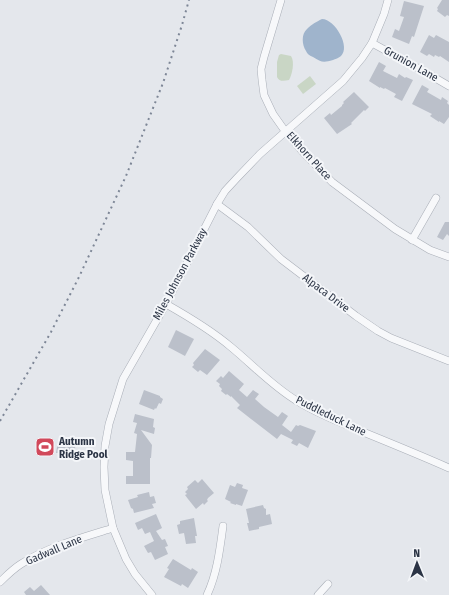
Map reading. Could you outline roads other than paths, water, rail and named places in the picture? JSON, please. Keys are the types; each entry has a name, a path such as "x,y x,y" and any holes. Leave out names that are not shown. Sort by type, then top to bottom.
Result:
{"street":[{"name":"Elkhorn Place","path":"281,0 261,69 264,95 273,114 302,151 332,182 412,240 430,250 449,257"},
{"name":"Miles Johnson Parkway","path":"152,595 135,574 126,558 113,528 107,503 104,477 105,446 109,424 123,379 166,304 225,191 260,154 343,81 372,43 388,0"},
{"name":"Grunion Lane","path":"372,43 449,86"},
{"path":"412,240 436,198"},
{"name":"Alpaca Drive","path":"217,204 248,227 287,264 378,331 391,338 449,361"},
{"name":"Puddleduck Lane","path":"166,304 214,333 272,383 309,408 449,468"},
{"path":"207,595 216,570 223,526"},
{"name":"Gadwall Lane","path":"0,582 9,573 41,553 113,528"},
{"path":"318,595 328,584"}],"water":[{"path":"322,19 327,20 336,28 343,40 344,46 344,52 341,56 327,62 320,61 309,55 303,43 305,31 312,24"},
{"name":"Autumn Ridge Pool","path":"37,443 52,443 53,450 38,450"}],"railway":[{"path":"0,421 51,332 79,277 126,176 163,83 189,0"}],"place":[{"name":"Autumn Ridge Pool","path":"45,447"}]}
